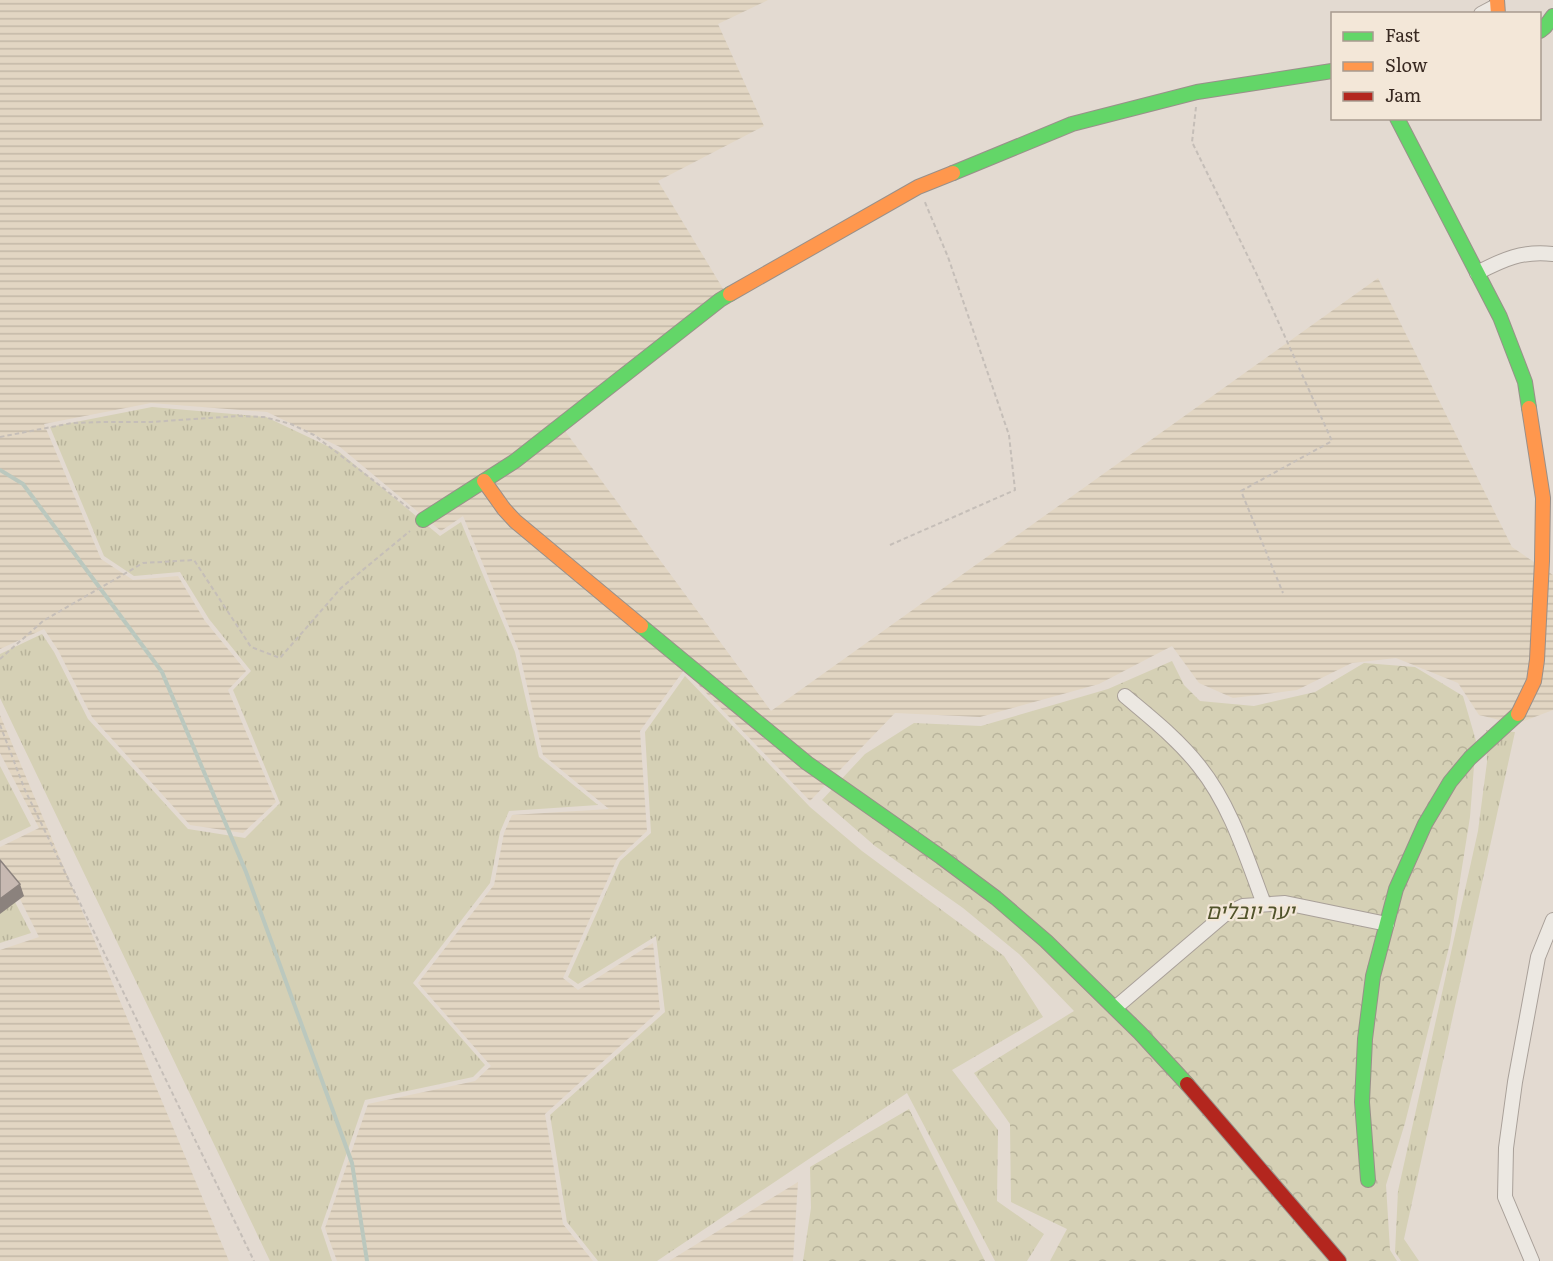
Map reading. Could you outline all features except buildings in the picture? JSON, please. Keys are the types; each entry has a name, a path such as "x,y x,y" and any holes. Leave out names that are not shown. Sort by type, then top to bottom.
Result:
{"street":[{"path":"1484,12 1497,4"},
{"path":"1541,30 1552,19"},
{"path":"423,520 515,461 720,300 918,187 1072,124 1197,92 1331,71"},
{"path":"1368,1180 1362,1102 1365,1039 1373,976 1396,889 1425,824 1450,782 1470,758 1518,714 1534,681 1542,561 1543,498 1525,382 1500,317 1398,120"},
{"path":"1477,273 1507,258 1542,252 1553,254"},
{"path":"484,481 515,521 807,763 941,857 996,898 1046,941 1114,1008 1197,1096 1339,1261"},
{"path":"1125,696 1172,737 1199,766 1211,783 1238,832 1264,904"},
{"path":"1114,1008 1224,915 1243,906 1285,903 1387,924"},
{"path":"1532,1261 1505,1197 1506,1148 1515,1082 1538,957 1553,920"}],"path":[{"path":"1197,92 1192,142 1258,277 1332,441 1241,491 1283,593"},
{"path":"890,545 1015,490 1009,435 948,257 918,187"},
{"path":"0,437 72,423 151,422 238,416 264,417 291,424 314,435 423,520 341,588 280,658 251,647 194,560 143,563 42,621 0,659"},
{"path":"0,725 25,790 254,1261"}],"shaded area":[{"path":"0,0 768,0 718,24 764,126 658,181 725,292 565,431 771,711 1378,278 1512,547 1553,575 1553,710 1516,724 1479,715 1458,683 1396,658 1352,663 1297,690 1233,698 1199,683 1172,646 1099,684 980,717 895,713 810,801 684,670 640,731 647,831 617,859 563,978 578,990 653,943 660,1010 545,1114 563,1224 593,1261 337,1261 325,1228 368,1104 475,1081 491,1066 418,983 494,885 504,833 512,815 609,809 543,755 519,651 463,516 441,531 340,447 267,412 151,403 44,424 101,559 133,580 178,576 205,621 246,671 228,690 276,802 243,833 190,825 92,717 58,650 44,629 0,649"},
{"path":"0,715 229,1261 0,1261 0,950 39,937 0,859 0,847 39,828 0,753"},
{"path":"798,1182 793,1261 669,1261"}],"green space":[{"path":"152,407 266,417 338,451 440,536 461,522 515,652 539,757 598,805 509,811 500,832 490,883 413,983 485,1065 473,1077 365,1100 321,1228 332,1261 270,1261 0,698 0,654 42,634 54,652 88,719 188,829 245,838 280,803 233,690 251,671 209,619 180,572 134,576 104,556 50,427"},
{"name":"יער יובלים","path":"1172,661 1184,685 1200,701 1254,706 1315,692 1364,663 1415,667 1463,696 1476,741 1470,817 1450,943 1405,1123 1386,1185 1390,1250 1397,1261 1050,1261 1067,1229 1011,1202 1010,1124 974,1073 1074,1011 1019,954 963,908 875,846 822,800 865,754 914,723 981,726 1108,689"},
{"path":"685,676 810,807 862,851 1004,956 1043,1017 952,1070 998,1130 997,1201 1044,1234 1027,1261 995,1261 907,1093 657,1261 598,1261 567,1222 550,1115 665,1012 656,936 578,984 568,977 620,861 651,833 645,732"},
{"path":"1486,730 1515,732 1404,1239 1419,1261 1401,1261 1395,1252 1398,1191 1478,831 1487,762"},
{"path":"0,766 31,826 0,841"},
{"path":"0,873 31,933 0,943"},
{"path":"909,1109 985,1261 803,1261 811,1208 810,1167"}],"waterway":[{"path":"0,470 23,484 162,672 246,872 352,1163 367,1261"}],"traffic: fast":[{"path":"1541,30 1553,16"},
{"path":"953,173 1072,124 1197,92 1331,71"},
{"path":"1398,120 1500,317 1525,382 1529,408"},
{"path":"423,520 515,461 730,294"},
{"path":"641,626 807,763 996,898 1046,941 1140,1033 1187,1084"},
{"path":"1368,1180 1362,1102 1365,1039 1373,976 1396,889 1425,824 1450,782 1470,758 1518,714"}],"traffic: slow":[{"path":"1497,0 1498,12"},
{"path":"730,294 918,187 953,173"},
{"path":"1518,714 1534,681 1542,561 1543,498 1529,408"},
{"path":"484,481 515,521 641,626"}],"traffic: jam":[{"path":"1187,1084 1339,1261"}]}
